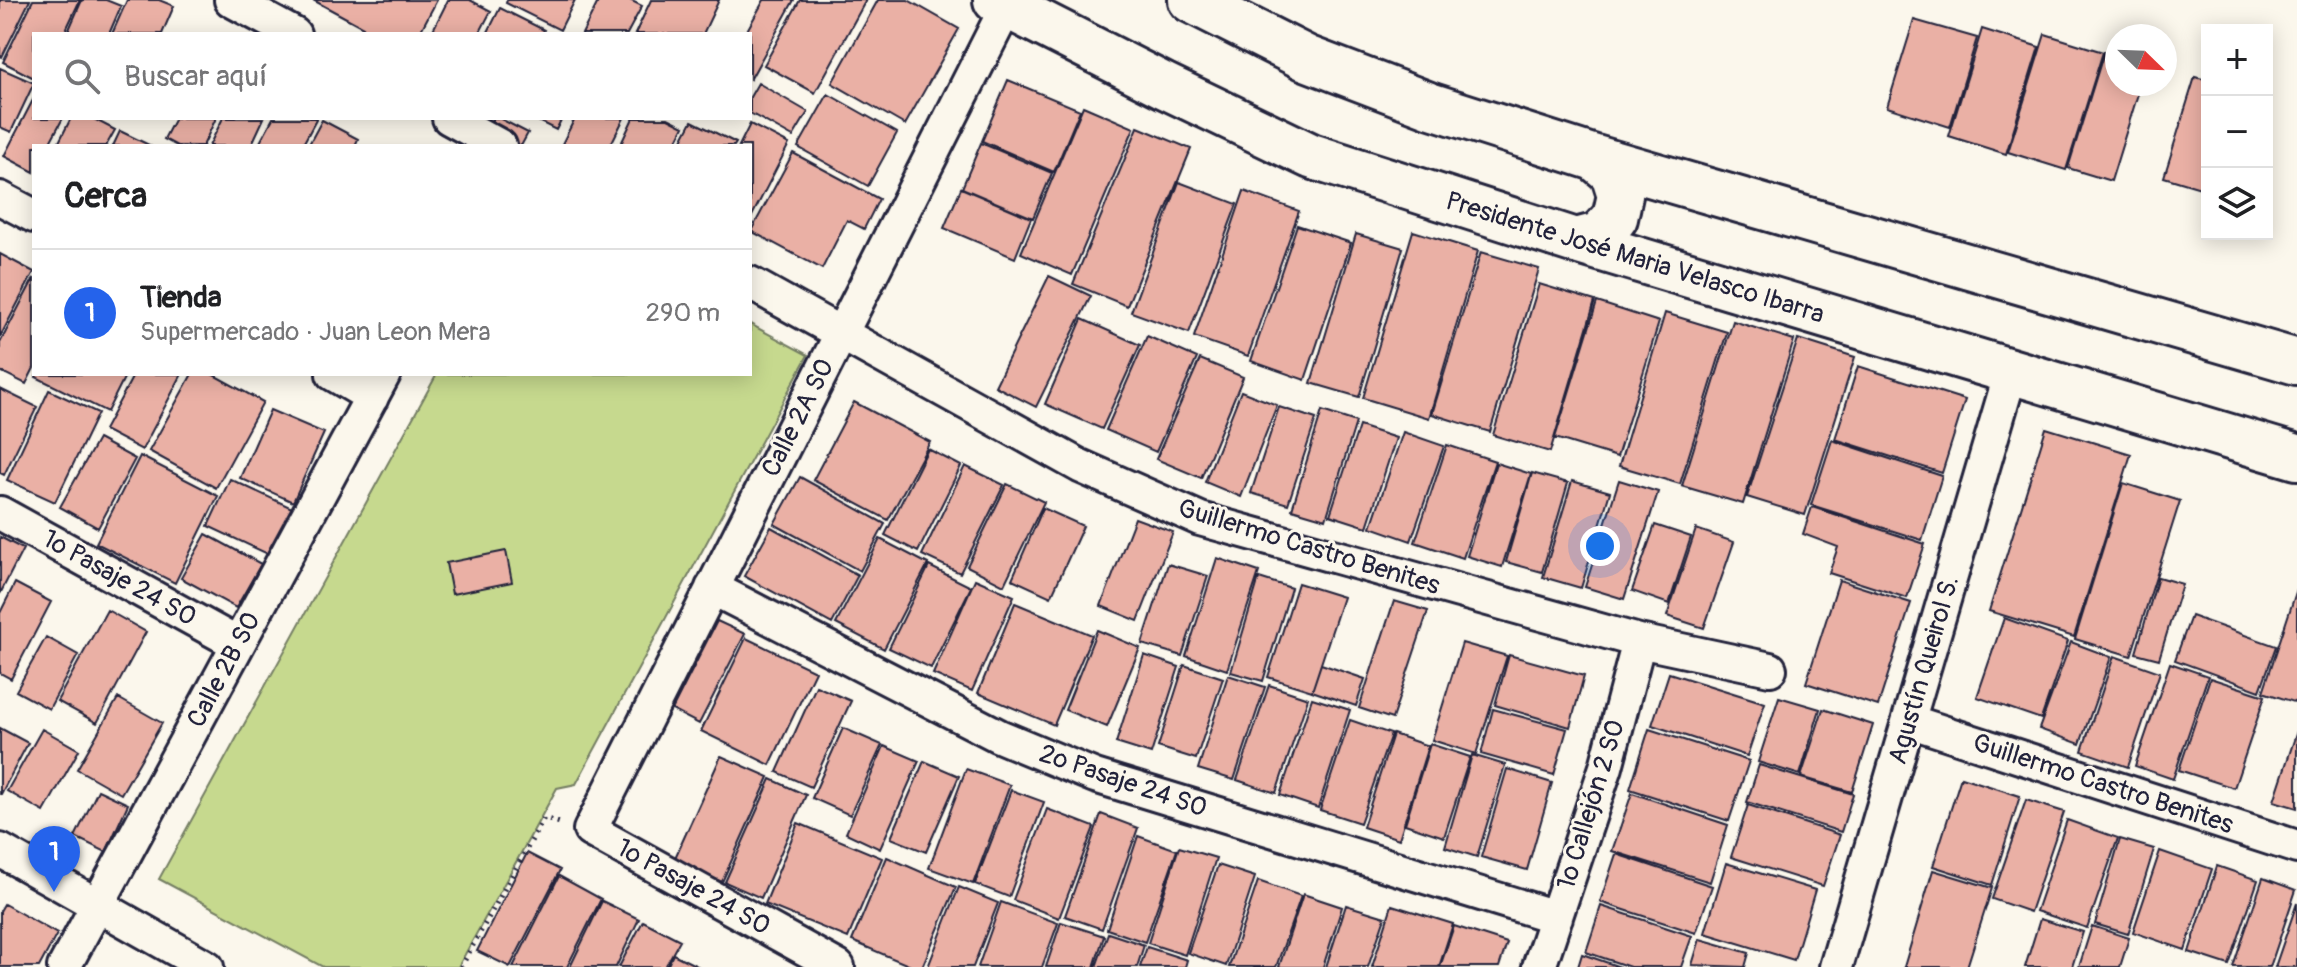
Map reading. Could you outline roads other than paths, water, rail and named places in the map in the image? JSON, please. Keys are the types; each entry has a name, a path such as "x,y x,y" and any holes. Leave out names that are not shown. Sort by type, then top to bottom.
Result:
{"main road":[{"path":"1191,0 1306,58 1432,106 1595,158 2297,362"},
{"name":"Presidente José Maria Velasco Ibarra","path":"1001,3 1230,119 1311,156 1576,241 2297,457"},
{"path":"1576,241 1599,235 1615,218 1620,195 1613,173 1595,158"}],"street":[{"path":"231,0 290,32"},
{"name":"Calle 2A SO","path":"590,830 841,333 1001,3"},
{"path":"453,120 496,144"},
{"path":"0,198 32,215"},
{"name":"Guillermo Castro Benites","path":"752,284 1080,466 1200,519 1639,641 1770,669"},
{"name":"Agustín Queirol S.","path":"1836,967 2011,372"},
{"path":"341,376 378,385"},
{"name":"Calle 2B SO","path":"64,967 378,385"},
{"name":"1º Pasaje 24 SO","path":"0,513 238,644"},
{"name":"2º Pasaje 24 SO","path":"712,588 999,736 1095,776 1556,917"},
{"name":"1º Callejón 2 SO","path":"1539,967 1606,767 1639,641"},
{"name":"Guillermo Castro Benites","path":"1909,721 2297,847"},
{"name":"1º Pasaje 24 SO","path":"590,830 838,967"},
{"path":"0,850 207,967"}],"place":[{"name":"Tienda","path":"54,892"}]}
